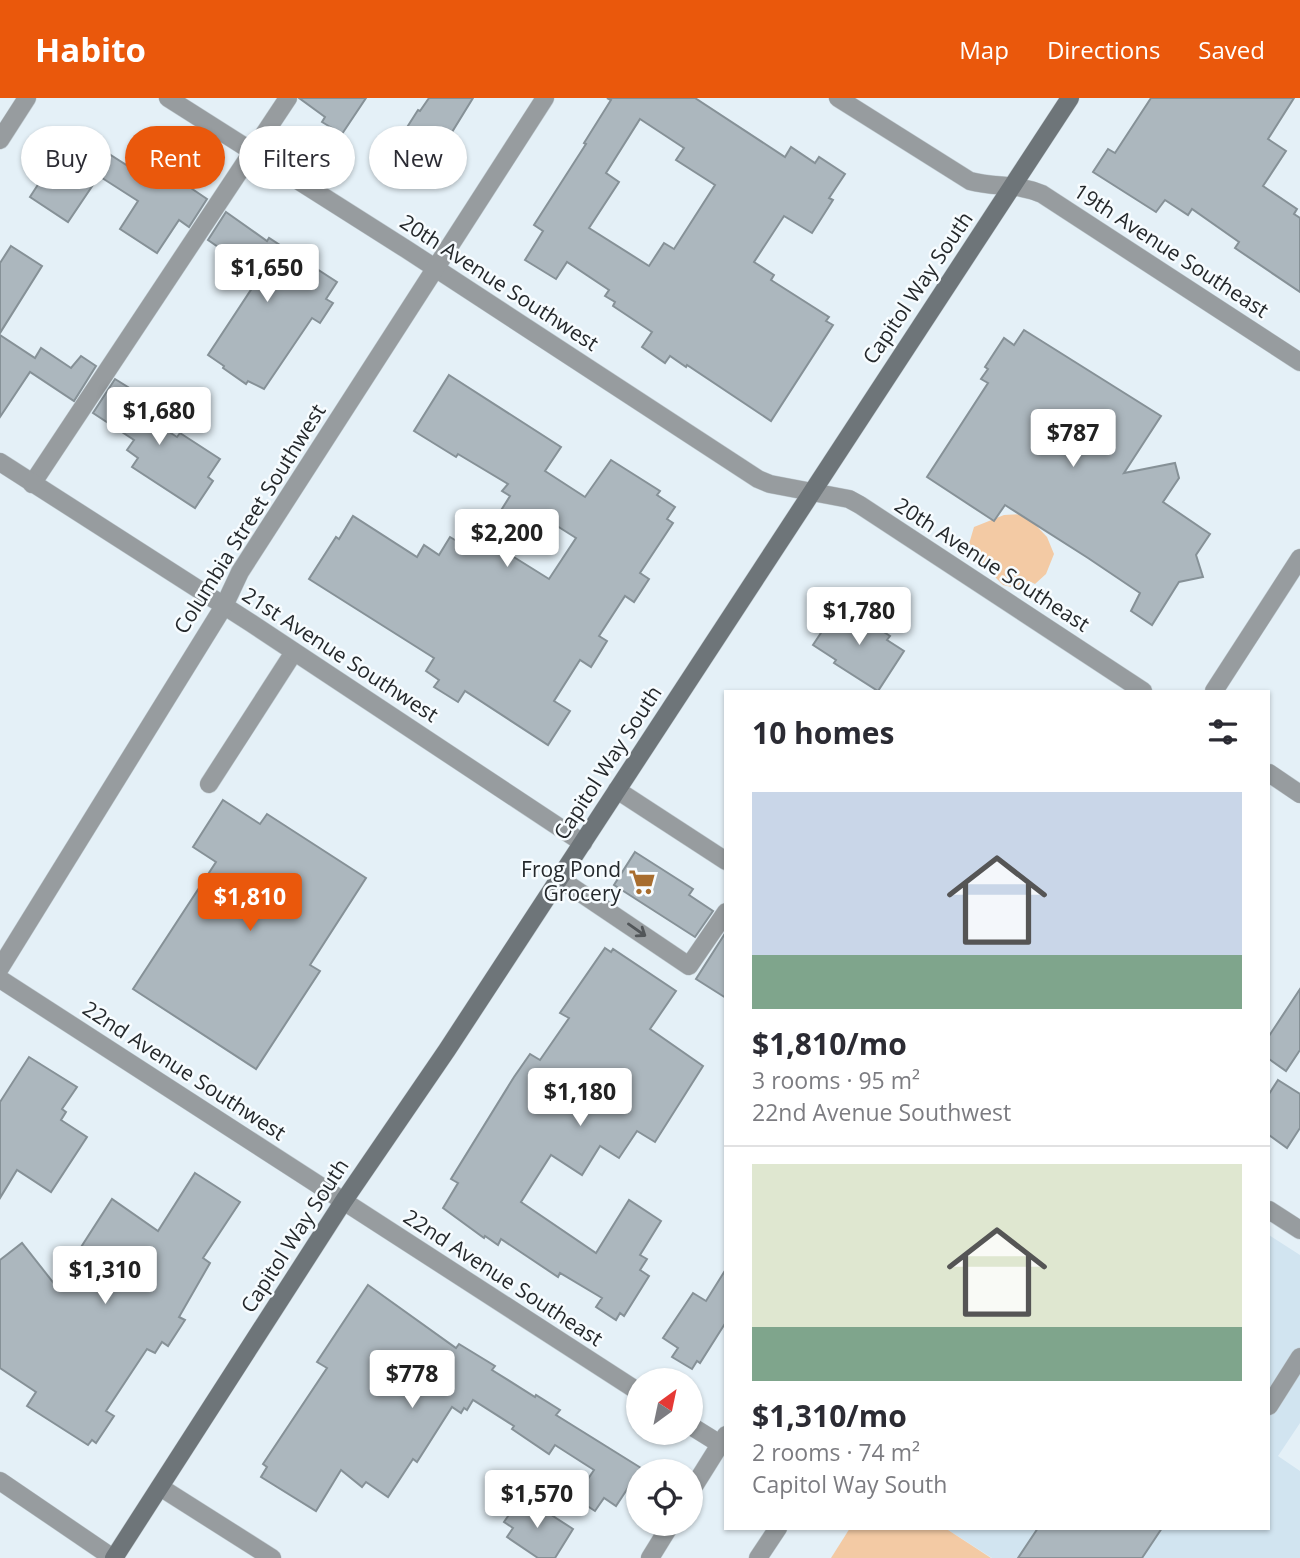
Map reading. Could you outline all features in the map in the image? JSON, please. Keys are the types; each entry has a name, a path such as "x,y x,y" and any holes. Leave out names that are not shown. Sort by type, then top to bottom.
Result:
{"main road":[{"name":"Capitol Way South","path":"114,1558 344,1202 560,879 810,492 1070,98"}],"street":[{"path":"0,140 27,98"},
{"name":"20th Avenue Southwest","path":"168,98 239,143"},
{"path":"270,126 288,98"},
{"name":"Columbia Street Southwest","path":"0,968 224,606 240,572 545,98"},
{"name":"19th Avenue Southeast","path":"838,98 970,181 985,185 1026,187 1056,203 1300,362"},
{"path":"32,484 239,174"},
{"name":"20th Avenue Southwest","path":"312,189 758,479 810,492"},
{"name":"21st Avenue Southwest","path":"0,462 295,652 583,843"},
{"name":"20th Avenue Southeast","path":"810,492 849,499 1141,690"},
{"path":"1215,690 1300,558"},
{"path":"209,785 295,652"},
{"path":"1270,774 1300,794"},
{"path":"617,790 724,860"},
{"path":"560,879 689,966 724,915"},
{"name":"22nd Avenue Southwest","path":"0,979 344,1202"},
{"name":"22nd Avenue Southeast","path":"344,1202 626,1384"},
{"path":"1270,1211 1300,1230"},
{"path":"1270,1404 1300,1357"},
{"path":"703,1472 723,1440 704,1432"},
{"path":"0,1481 114,1558"},
{"path":"160,1487 272,1558"},
{"path":"758,1558 777,1530"},
{"path":"649,1558 663,1536"}],"shaded area":[{"path":"1025,514 1047,537 1054,554 1046,574 1035,584 1029,581 1024,590 1003,585 984,566 969,544 974,527 1004,515"},
{"path":"1270,1236 1300,1255 1300,1423 1278,1456 1300,1471 1300,1558 992,1558 948,1530 1270,1530"},
{"path":"849,1530 948,1530 991,1558 831,1558"}],"building":[{"path":"299,98 366,98 347,126 329,126 322,122 325,117"},
{"path":"429,98 473,98 456,126 408,126 418,110 420,111"},
{"path":"607,98 695,98 785,157 791,147 815,163 819,157 845,174 829,198 833,200 812,233 784,216 754,262 774,275 771,280 829,317 826,321 833,325 771,421 687,365 686,367 670,356 665,363 642,347 652,332 613,306 615,302 605,296 609,290 567,262 556,279 525,260 543,231 534,225 611,100","holes":["640,119 684,148 676,160 715,185 674,249 664,243 649,266 589,228 619,182 606,173"]},
{"path":"1151,98 1294,98 1268,139 1286,151 1263,186 1297,209 1294,214 1300,218 1300,292 1235,248 1239,242 1192,209 1188,215 1165,200 1156,212 1093,172 1108,149 1115,153"},
{"path":"111,155 125,164 125,189 192,189 207,199 189,227 179,220 157,253 120,229 138,201 111,184"},
{"path":"35,189 90,189 68,222 30,197"},
{"path":"226,212 267,241 269,238 337,282 326,299 333,303 320,323 312,318 264,389 248,381 246,384 208,355 260,276 208,240"},
{"path":"11,246 42,266 0,333 0,263"},
{"path":"1024,330 1161,416 1124,473 1175,463 1179,478 1163,502 1210,534 1196,555 1203,577 1179,582 1152,625 1131,611 1140,593 1088,558 1005,505 994,521 927,477 988,383 981,379 988,369 985,367 1004,338 1014,345"},
{"path":"0,335 35,358 41,348 71,368 81,356 96,366 74,401 30,372 0,417"},
{"path":"449,375 561,447 545,471 585,497 611,460 660,491 657,495 675,507 667,519 673,523 640,573 649,579 634,602 625,596 599,636 607,641 591,667 580,660 554,701 570,711 548,745 465,691 458,702 434,687 439,680 426,671 434,658 309,579 353,516 417,557 424,545 439,555 450,537 475,552 510,496 502,491 508,484 414,431","holes":["535,512 576,538 549,579 509,554"]},
{"path":"115,379 144,397 135,410 177,437 180,433 220,459 208,477 213,481 195,508 132,467 138,458 127,450 134,440 93,413"},
{"path":"840,604 890,636 887,640 904,651 876,690 834,663 836,660 813,645"},
{"path":"223,800 260,824 267,814 366,878 310,965 320,971 256,1069 133,989 216,862 193,847"},
{"path":"635,852 693,889 689,895 713,911 695,937 614,885"},
{"path":"724,935 724,997 696,979"},
{"path":"605,948 611,952 613,949 676,991 650,1029 703,1066 655,1142 637,1131 619,1158 600,1146 582,1175 551,1155 521,1202 596,1253 629,1200 661,1221 640,1255 647,1259 640,1270 649,1276 624,1316 620,1313 616,1320 596,1307 602,1298 560,1273 558,1277 501,1239 498,1245 485,1236 484,1238 443,1208 458,1183 451,1179 514,1077 530,1054 540,1060 569,1018 560,1013"},
{"path":"1300,989 1300,1050 1286,1071 1270,1060 1270,1034"},
{"path":"29,1057 77,1087 62,1109 66,1112 61,1120 87,1137 51,1192 17,1170 0,1198 0,1102"},
{"path":"1278,1080 1300,1094 1300,1128 1287,1148 1270,1136 1270,1092"},
{"path":"195,1173 240,1202 203,1258 210,1263 179,1317 185,1320 168,1346 162,1342 155,1353 147,1349 106,1411 114,1416 96,1443 92,1440 88,1445 27,1406 36,1392 0,1368 0,1260 22,1243 56,1286 112,1199 158,1231"},
{"path":"724,1272 724,1325 700,1363 697,1361 690,1368 672,1357 678,1348 663,1338 693,1293 706,1301"},
{"path":"368,1285 456,1348 459,1344 495,1366 492,1370 560,1410 556,1415 627,1459 626,1491 616,1506 604,1498 595,1511 575,1498 594,1470 555,1445 549,1454 512,1429 514,1426 473,1400 467,1410 464,1408 461,1413 452,1407 417,1462 413,1459 388,1497 366,1482 362,1487 341,1470 316,1511 261,1477 267,1467 263,1464 327,1368 317,1362"},
{"path":"522,1496 573,1529 555,1558 538,1558 507,1537 513,1528 504,1522"},
{"path":"1037,1530 1161,1530 1142,1558 1018,1558"}],"place":[{"name":"Frog Pond Grocery","path":"642,882"}]}
